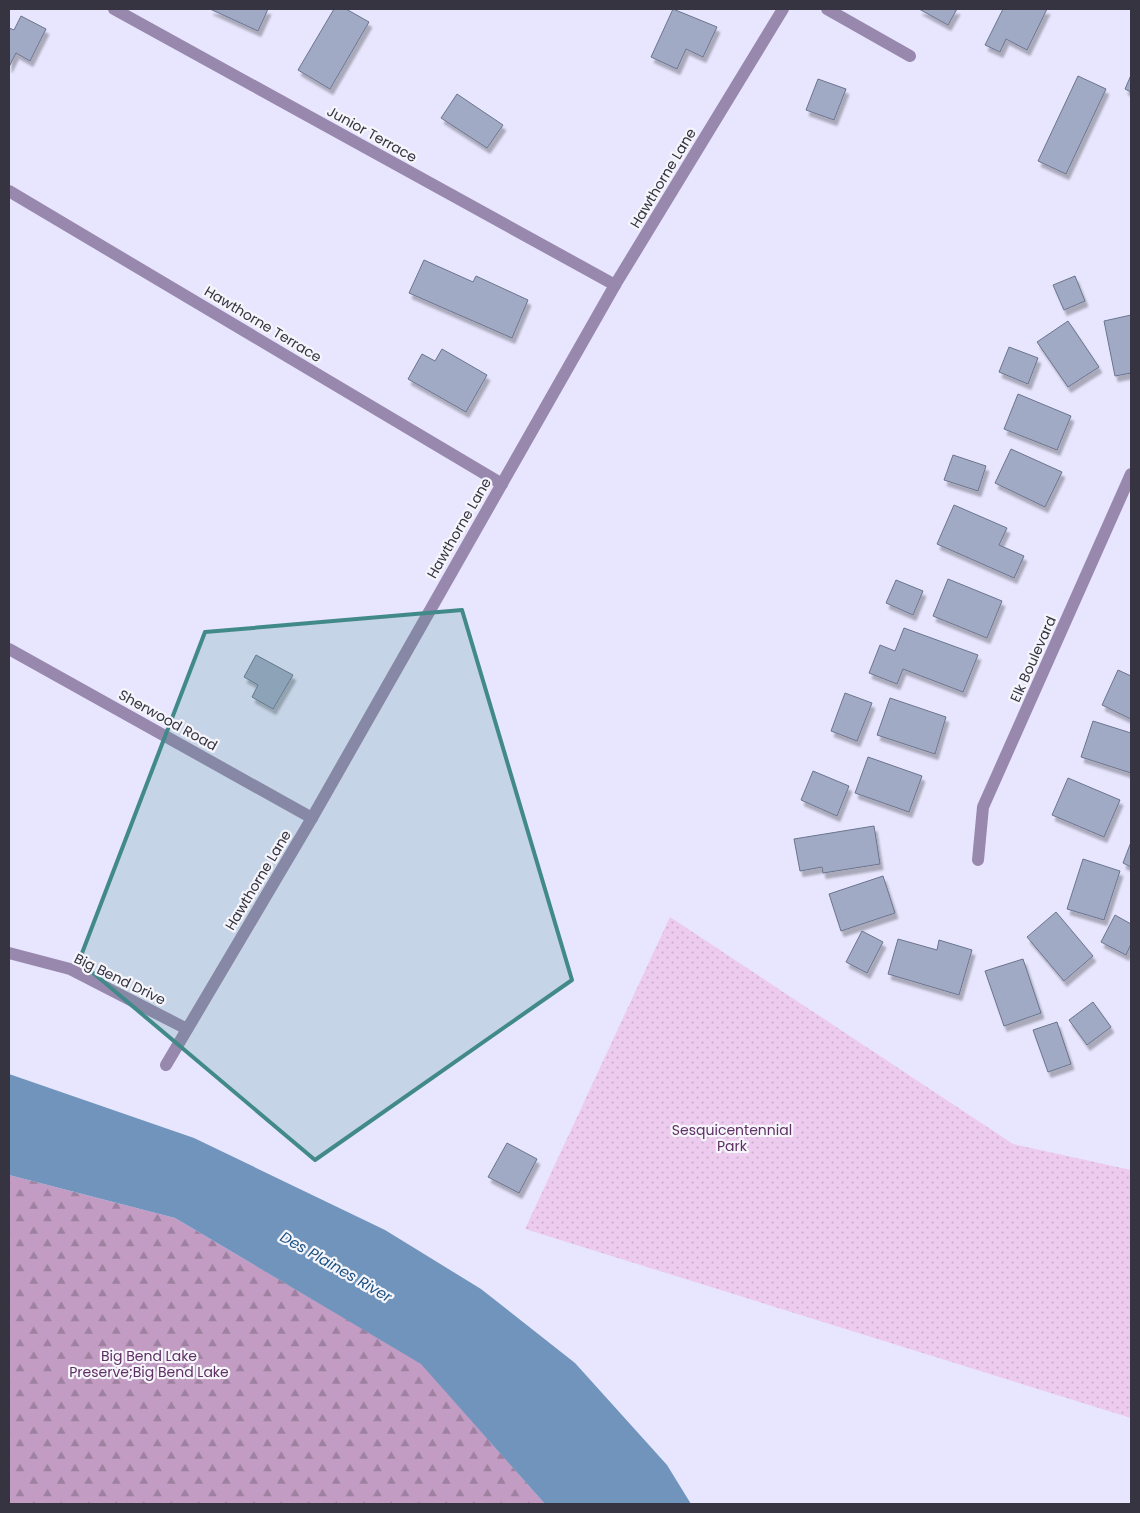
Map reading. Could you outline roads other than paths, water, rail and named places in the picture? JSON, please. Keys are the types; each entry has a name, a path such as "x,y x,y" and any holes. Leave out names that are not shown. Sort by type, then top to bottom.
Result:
{"street":[{"name":"Junior Terrace","path":"114,9 615,285"},
{"name":"Hawthorne Lane","path":"166,1065 312,818 615,285 783,9"},
{"path":"827,9 910,56"},
{"name":"Hawthorne Terrace","path":"9,190 502,484"},
{"name":"Elk Boulevard","path":"978,860 983,807 1131,474"},
{"name":"Sherwood Road","path":"9,649 312,818"},
{"name":"Big Bend Drive","path":"9,953 70,969 187,1029"}],"water":[{"name":"Des Plaines River","path":"9,1074 194,1138 385,1230 481,1289 575,1363 667,1465 691,1504 545,1504 421,1364 175,1218 9,1175"}],"park label":[{"name":"Sesquicentennial Park","path":"732,1138"},
{"name":"Big Bend Lake Preserve;Big Bend Lake","path":"149,1364"}]}
